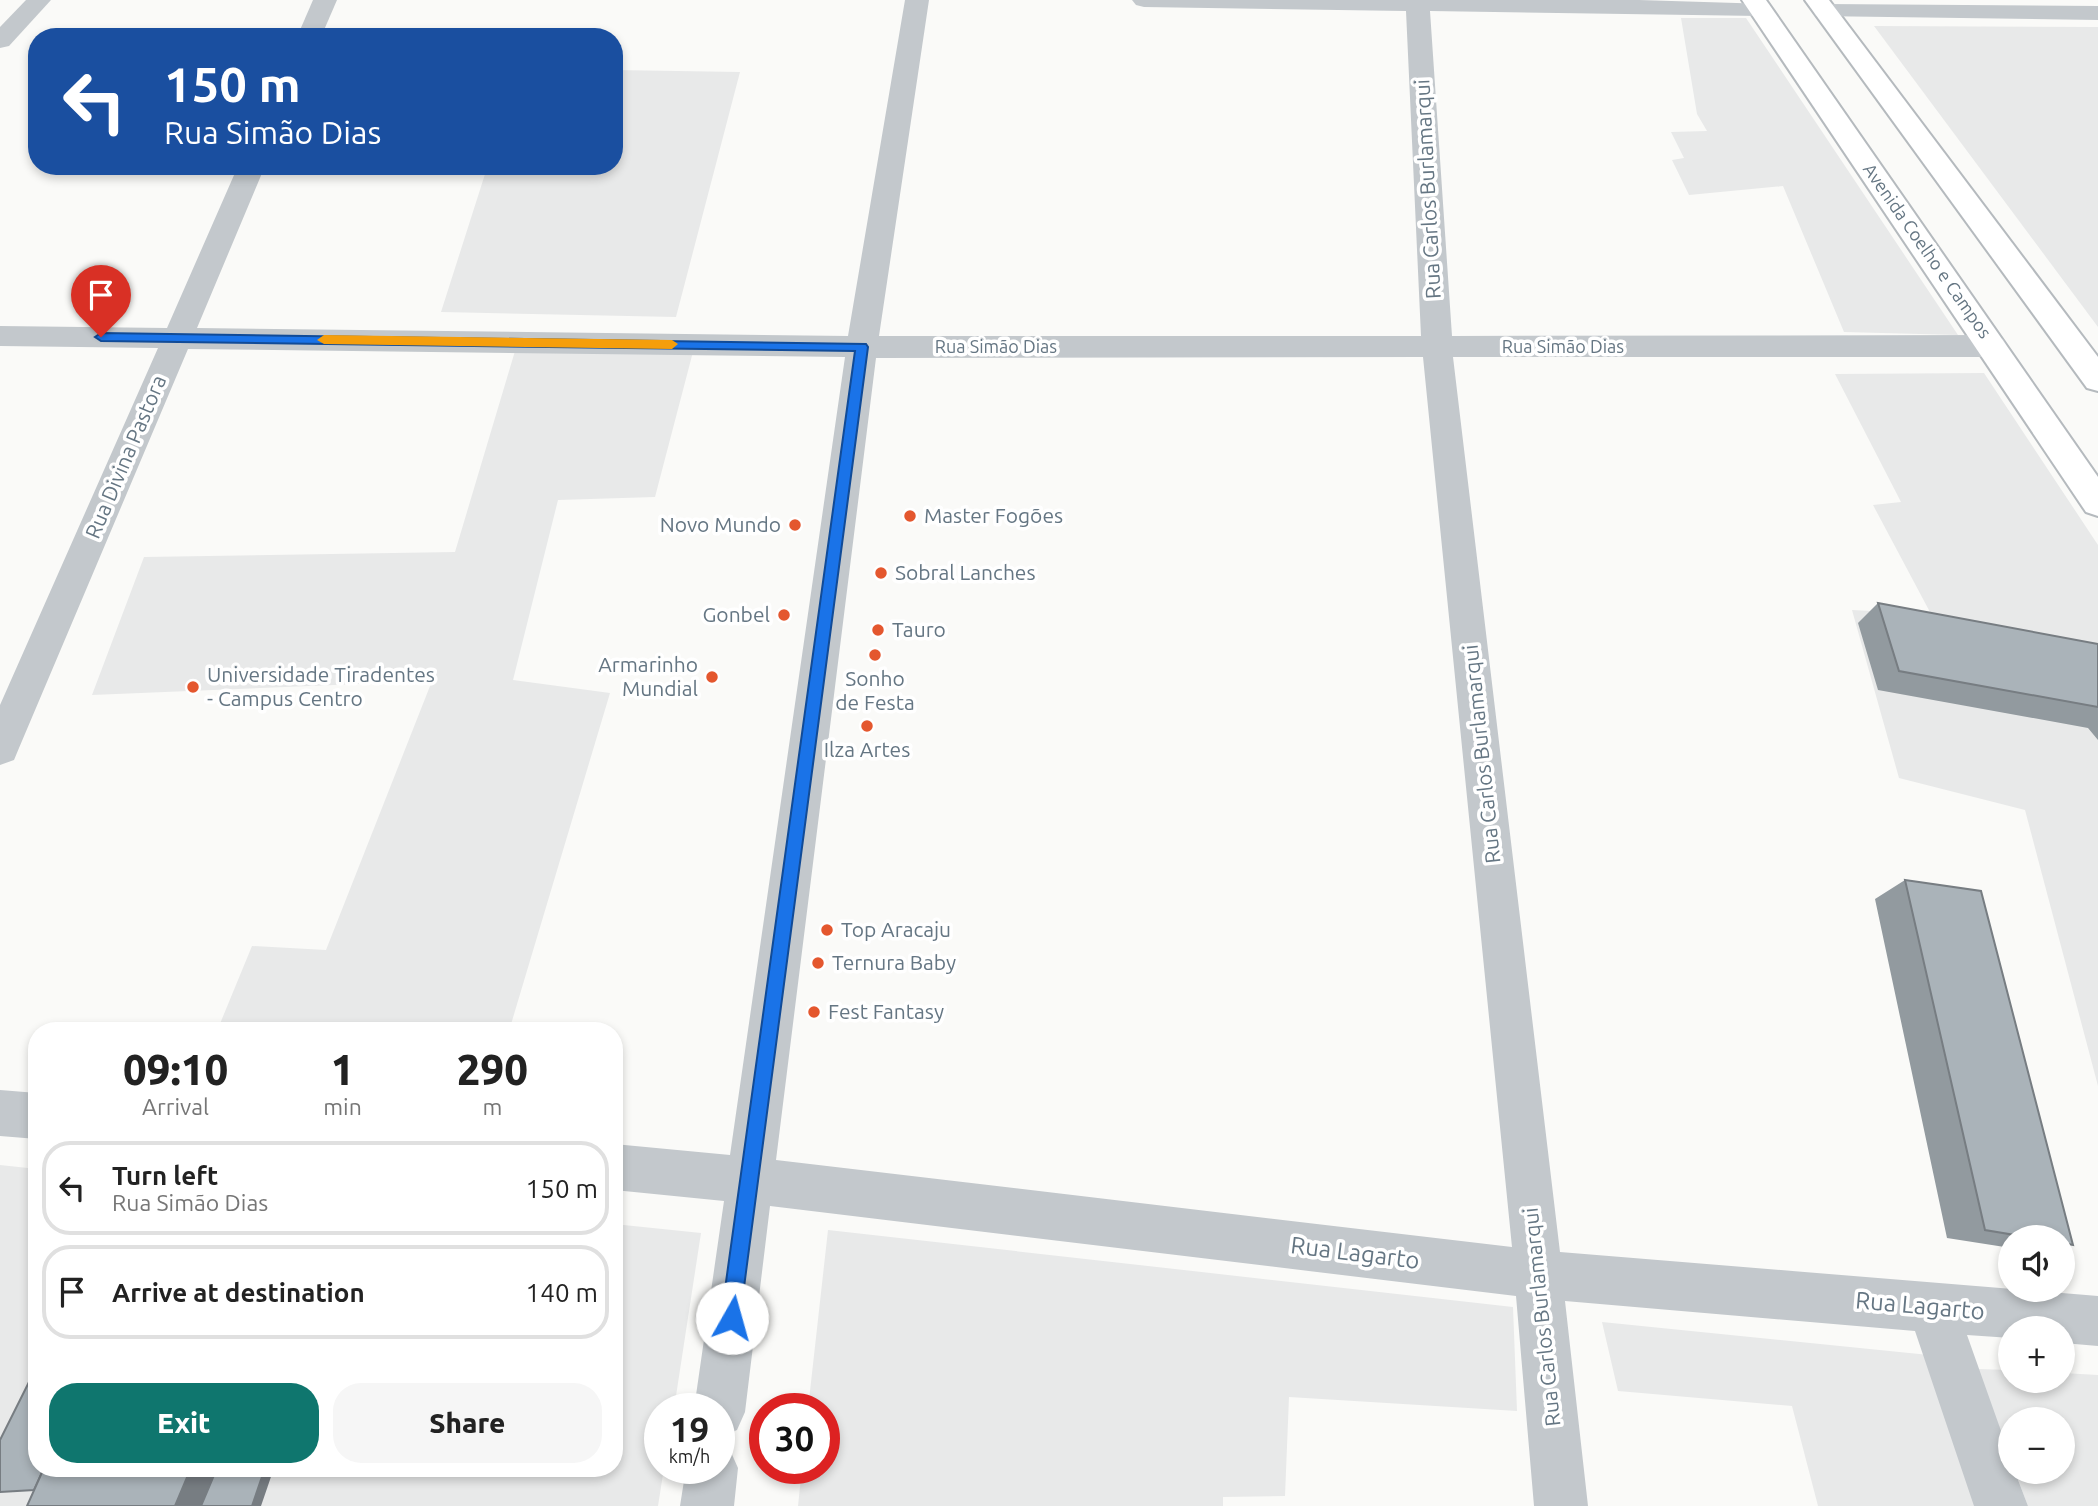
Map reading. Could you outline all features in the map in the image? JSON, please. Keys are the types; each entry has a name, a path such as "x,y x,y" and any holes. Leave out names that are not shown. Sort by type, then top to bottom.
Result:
{"main road":[{"name":"Avenida Coelho e Campos","path":"1757,4 2098,503"},
{"path":"1821,6 2092,364"}],"street":[{"path":"0,41 39,0"},
{"path":"313,28 325,0"},
{"path":"721,1393 862,347 916,0"},
{"path":"1144,0 1757,4"},
{"name":"Rua Carlos Burlamarqui","path":"1417,2 1437,348 1539,1275 1560,1506"},
{"path":"1821,6 2098,13"},
{"name":"Rua Divina Pastora","path":"0,748 248,175"},
{"name":"Rua Simão Dias","path":"0,336 862,347 1992,346"},
{"path":"0,1113 28,1115"},
{"name":"Rua Lagarto","path":"623,1168 749,1179 1539,1275 2098,1321"},
{"path":"1932,1307 2001,1506"},
{"path":"707,1506 710,1484"}],"shaded area":[{"path":"1681,18 1746,18 1958,335 1844,332 1783,186 1689,195 1672,160 1684,158 1671,132 1707,131 1697,114"},
{"path":"1874,26 2098,27 2098,327"},
{"path":"623,70 740,72 676,317 441,312 485,175 623,175"},
{"name":"Universidade Tiradentes - Campus Centro","path":"694,348 655,497 558,500 513,680 610,693 512,1022 221,1022 252,946 326,950 432,681 92,695 144,557 455,552 515,351"},
{"path":"1984,373 2098,545 2098,1086 2025,810 1899,778 1852,610 1931,614 1873,505 1901,502 1835,374"},
{"path":"0,1165 28,1168 28,1477 623,1477 623,1225 701,1233 676,1393 644,1393 644,1484 661,1484 658,1506 0,1506"},
{"path":"828,1230 1513,1307 1517,1411 1289,1397 1285,1496 1223,1497 1223,1506 798,1506 800,1484 840,1484 840,1393 810,1393"},
{"path":"1602,1322 1929,1355 1975,1506 1818,1506 1792,1406 1618,1391"},
{"path":"1977,1369 1998,1370 1998,1393 2075,1393 2075,1374 2098,1375 2098,1506 2028,1506 2020,1484 2075,1484 2075,1407 1998,1407 1998,1425"}],"building":[{"path":"1878,603 2098,644 2098,707 1899,671"},
{"path":"1905,880 1981,891 2068,1225 1998,1225 1998,1232 1985,1230"},
{"path":"28,1384 28,1477 40,1477 34,1490 0,1492 0,1440"},
{"path":"40,1477 187,1477 175,1506 27,1506"},
{"path":"213,1477 262,1477 252,1506 201,1506"}],"slow traffic":[{"path":"324,340 672,344"}],"place":[{"name":"Master Fogões","path":"910,516"},
{"name":"Novo Mundo","path":"795,525"},
{"name":"Sobral Lanches","path":"881,573"},
{"name":"Gonbel","path":"784,615"},
{"name":"Tauro","path":"878,630"},
{"name":"Sonho de Festa","path":"875,655"},
{"name":"Armarinho Mundial","path":"712,677"},
{"name":"Universidade Tiradentes - Campus Centro","path":"193,687"},
{"name":"Ilza Artes","path":"867,726"},
{"name":"Top Aracaju","path":"827,930"},
{"name":"Ternura Baby","path":"818,963"},
{"name":"Fest Fantasy","path":"814,1012"}],"route":[{"path":"101,337 862,347 732,1318"}]}
